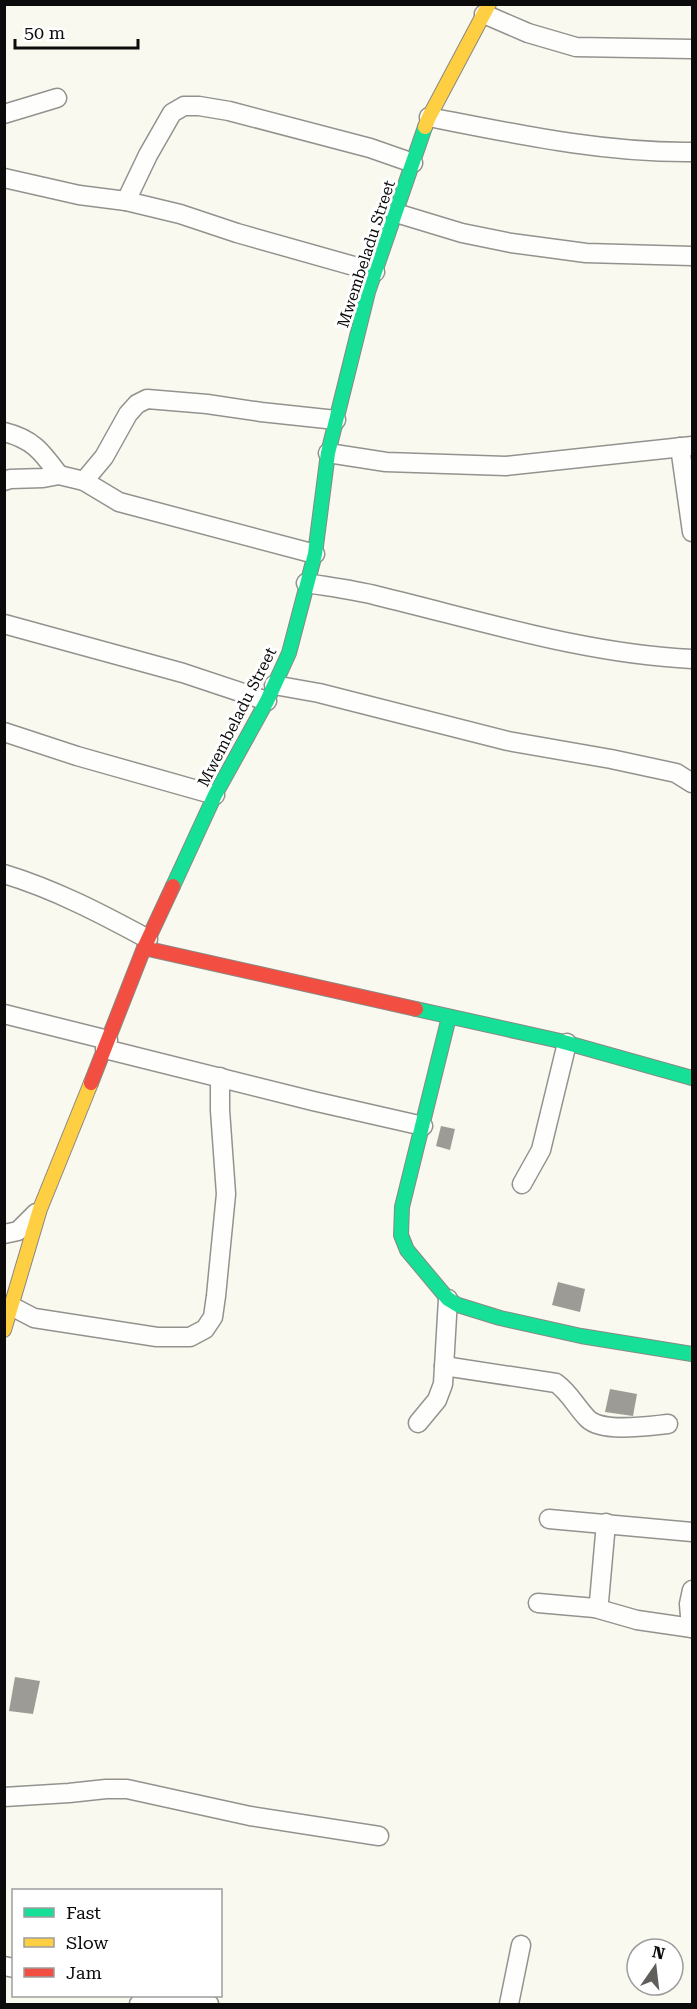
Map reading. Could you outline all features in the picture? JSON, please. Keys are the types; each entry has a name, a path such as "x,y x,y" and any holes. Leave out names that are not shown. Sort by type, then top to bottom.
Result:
{"street":[{"path":"486,9 528,33 576,47 693,49"},
{"name":"Mwembeladu Street","path":"4,1330 40,1209 146,943 215,795 289,653 315,554 328,453 368,292 429,117 486,9"},
{"path":"4,114 57,98"},
{"path":"126,201 148,154 172,113 184,106 229,111 370,148 413,163"},
{"path":"429,117 552,141 618,150 693,153"},
{"path":"4,178 79,195 126,201 180,214 237,233 375,272"},
{"path":"396,213 462,233 511,243 586,253 693,256"},
{"path":"84,481 104,457 128,414 137,404 147,399 336,420"},
{"path":"4,432 24,438 42,451 59,475"},
{"path":"328,453 386,462 506,466 686,446 693,532"},
{"path":"4,481 59,475 84,481 120,502 315,554"},
{"path":"306,583 376,595 552,639 657,657 693,659"},
{"path":"4,624 183,673 270,693 320,693 508,741 676,773 693,783"},
{"path":"4,732 76,756 215,795"},
{"path":"4,874 40,886 81,905 146,943 567,1044 693,1078"},
{"path":"4,1014 220,1077 423,1126"},
{"path":"449,1017 402,1207 401,1235 407,1250 448,1299 476,1312 581,1336 693,1354"},
{"path":"522,1184 541,1150 567,1044"},
{"path":"11,1306 34,1318 157,1337 190,1337 205,1329 213,1317 226,1194 220,1077"},
{"path":"4,1234 18,1231 40,1209"},
{"path":"418,1423 437,1400 443,1384 448,1299"},
{"path":"444,1366 556,1383 566,1390 589,1420 597,1425 668,1424"},
{"path":"549,1519 693,1532"},
{"path":"595,1608 599,1602 606,1523"},
{"path":"538,1603 595,1608 637,1620 692,1628 689,1604 693,1590"},
{"path":"4,1797 127,1789 250,1816 379,1836"},
{"path":"509,2004 521,1945"},
{"path":"137,2000 172,1997 208,2004"}],"building":[{"path":"441,1126 455,1129 450,1150 436,1146"},
{"path":"558,1282 585,1289 580,1312 552,1305"},
{"path":"610,1389 637,1394 633,1416 605,1412"},
{"path":"15,1677 40,1681 33,1714 9,1711"}],"traffic: fast":[{"path":"173,886 215,795 267,701 289,653 315,554 328,453 368,292 425,127"},
{"path":"416,1009 560,1041 692,1078"},
{"path":"449,1017 402,1207 401,1235 407,1250 448,1299 458,1305 500,1318 581,1336 692,1354"}],"traffic: slow":[{"path":"425,127 489,4"},
{"path":"4,1330 40,1209 91,1083"}],"traffic: jam":[{"path":"91,1083 144,948 173,886"},
{"path":"144,948 416,1009"}]}
